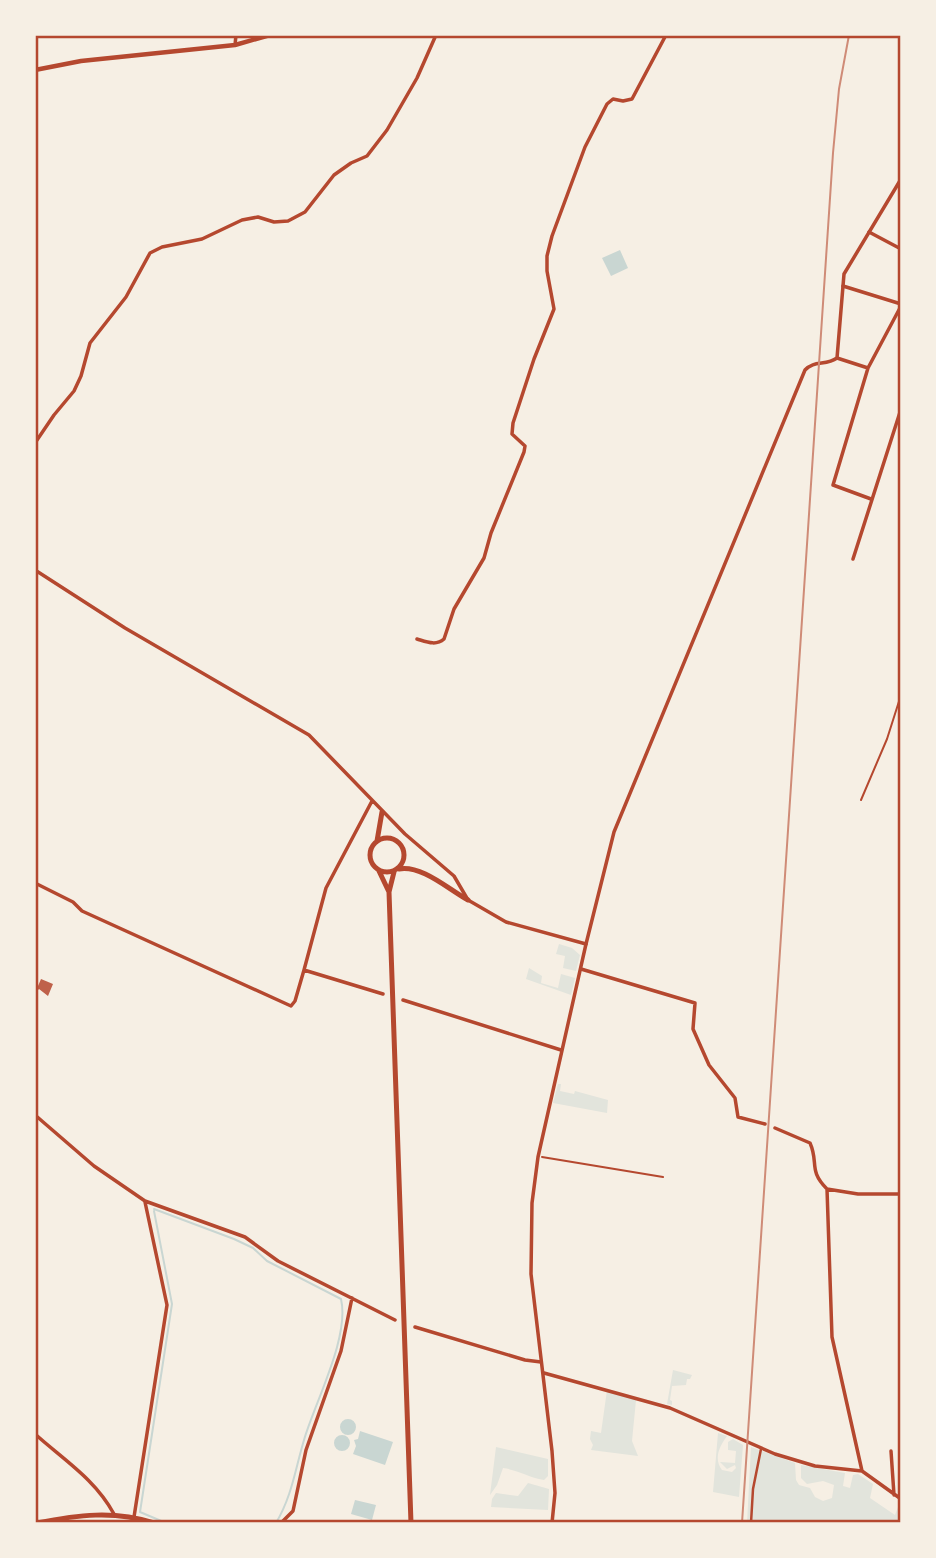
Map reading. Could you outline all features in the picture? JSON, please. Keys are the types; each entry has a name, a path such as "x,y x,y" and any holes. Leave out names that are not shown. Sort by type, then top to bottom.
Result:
{"main road":[{"path":"35,70 81,61 235,45 270,35"},
{"path":"382,812 377,841 370,857 389,892"},
{"path":"380,823 388,838"},
{"path":"377,841 388,838 399,842 405,857 420,872"},
{"path":"405,857 396,870 389,892 411,1523"},
{"path":"379,871 411,868 468,900"},
{"path":"37,1523 83,1515 114,1514 154,1523"}],"street":[{"path":"235,45 236,35"},
{"path":"35,443 74,391 90,343 126,297 150,253 162,247 202,239 242,220 258,217 274,222 288,221 305,212 334,175 367,156 387,130 436,35"},
{"path":"418,639 432,643 444,639 454,609 484,558 494,523 524,452 524,446 512,434 513,423 528,373 554,309 547,256 585,148 607,104 613,99 632,99 666,35"},
{"path":"837,358 844,274 899,188 901,179"},
{"path":"869,232 901,249"},
{"path":"843,286 901,305 868,368 833,485 871,499"},
{"path":"552,1523 555,1493 544,1373 531,1274 532,1203 538,1157 614,832 805,370 811,364 828,363 837,358 868,368"},
{"path":"853,558 901,409"},
{"path":"35,570 125,628 309,735 382,812 454,877 468,900 506,922 586,944"},
{"path":"35,883 73,902 82,911 290,1006 295,1001 326,888 372,801"},
{"path":"581,969 695,1003 692,1029 709,1065 736,1097 738,1117 765,1124"},
{"path":"304,970 383,994"},
{"path":"403,1000 562,1050"},
{"path":"35,1115 94,1166 145,1201 245,1237 278,1261 395,1320"},
{"path":"775,1128 810,1143 813,1147 814,1173 827,1189 832,1337 862,1471"},
{"path":"827,1189 858,1194 901,1194"},
{"path":"134,1517 167,1305 145,1201"},
{"path":"281,1523 293,1511 306,1450 341,1351 352,1298"},
{"path":"415,1327 541,1362"},
{"path":"544,1373 670,1408 761,1449 815,1466 862,1471 901,1499"},
{"path":"35,1434 85,1475 104,1496 114,1514"},
{"path":"751,1523 753,1489 761,1449"},
{"path":"891,1451 894,1495"}],"path":[{"path":"861,800 887,739 901,695"},
{"path":"538,1157 663,1177"}],"shaded area":[{"path":"620,250 628,268 611,276 602,258"},
{"path":"559,944 572,948 580,955 576,971 563,968 565,956 556,954"},
{"path":"529,968 542,976 541,983 558,988 561,974 575,978 571,995 526,979"},
{"path":"558,1084 561,1084 560,1091 574,1094 575,1091 608,1100 607,1113 553,1103"},
{"path":"673,1370 692,1375 687,1379 686,1385 672,1386 672,1405 667,1404"},
{"path":"607,1390 636,1400 632,1441 638,1456 591,1450 591,1431 601,1433"},
{"path":"345,1419 351,1419 356,1427 354,1433 345,1435 340,1430 340,1424"},
{"path":"360,1431 393,1442 385,1465 353,1454 356,1446 354,1440 358,1439"},
{"path":"718,1433 727,1436 718,1457 722,1470 732,1472 736,1468 735,1465 727,1469 720,1462 735,1463 736,1451 728,1450 728,1442 733,1439 743,1445 739,1497 713,1492"},
{"path":"339,1435 345,1435 350,1443 348,1449 339,1451 334,1446 334,1440"},
{"path":"496,1447 548,1459 548,1476 544,1480 503,1468 490,1495"},
{"path":"751,1447 795,1463 799,1485 810,1488 815,1497 823,1501 832,1498 834,1485 823,1481 807,1484 801,1478 801,1465 845,1473 843,1486 850,1488 853,1475 858,1474 873,1484 870,1498 895,1515 898,1507 901,1507 901,1523 747,1523"},
{"path":"528,1483 549,1489 548,1510 491,1507 496,1493 518,1496"},
{"path":"355,1500 376,1505 372,1520 351,1514"}],"building":[{"path":"41,979 53,984 48,996 39,989 35,993"}],"waterway":[{"path":"154,1209 253,1248 267,1261 341,1299 341,1332 336,1350 304,1440 290,1493 276,1523"},
{"path":"154,1211 172,1304 140,1512 166,1523"}],"railway":[{"path":"742,1523 833,153 839,89 849,35"}]}
